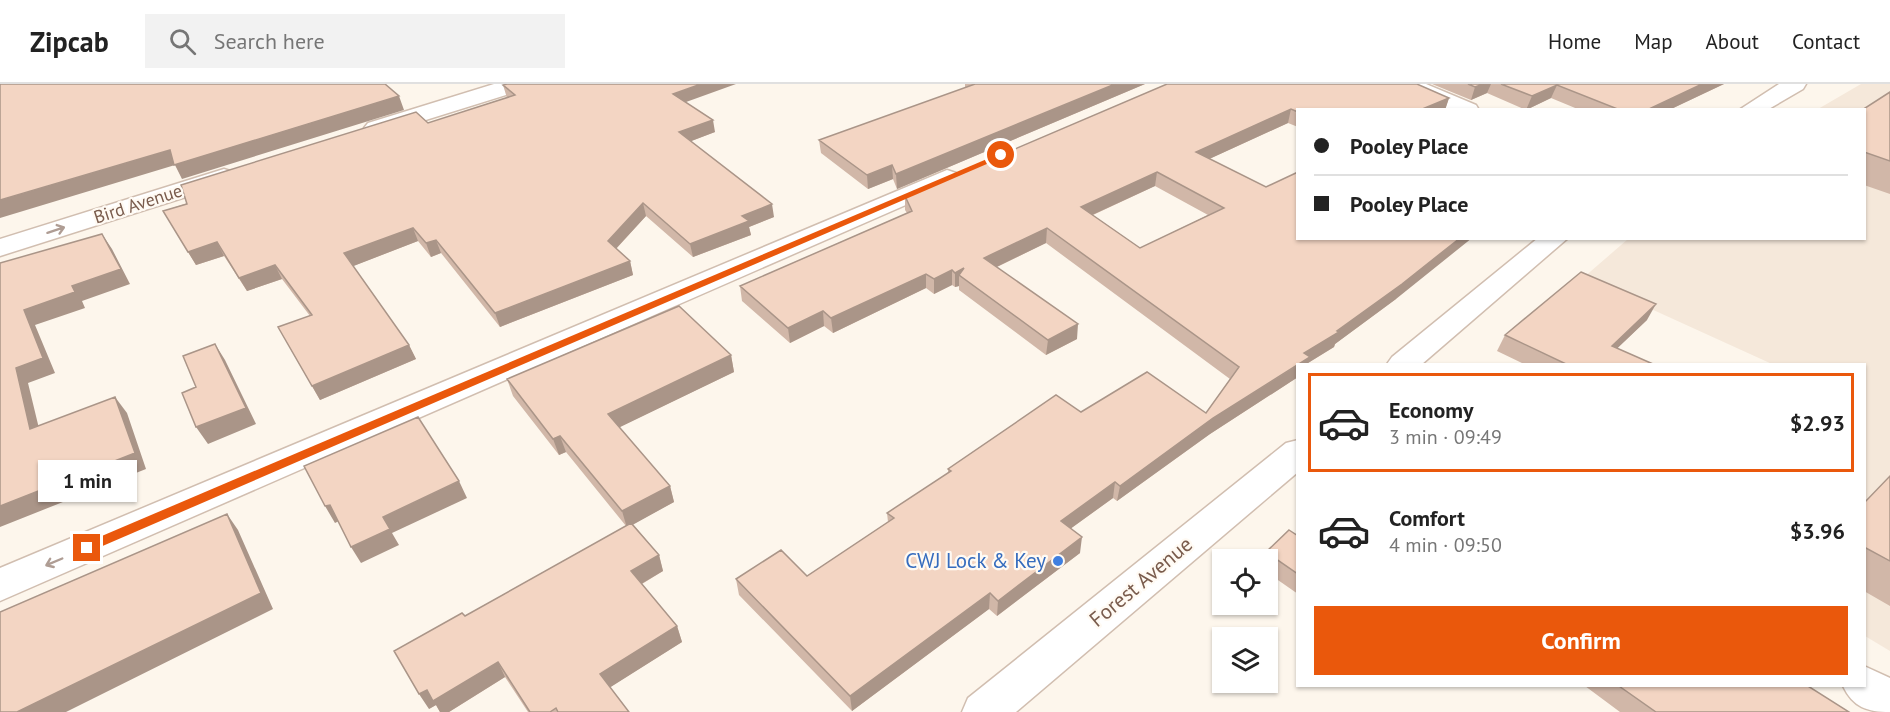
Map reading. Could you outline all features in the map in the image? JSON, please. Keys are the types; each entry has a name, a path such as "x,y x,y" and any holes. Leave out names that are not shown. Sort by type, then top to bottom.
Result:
{"street":[{"path":"354,135 439,98 517,84"},
{"path":"1407,84 1463,108"},
{"path":"1753,108 1795,84"},
{"path":"0,585 973,167"},
{"name":"Bird Avenue","path":"0,248 251,168"},
{"path":"1404,363 1553,240"},
{"name":"Forest Avenue","path":"984,712 1296,454"},
{"path":"1866,686 1890,701"}],"shaded area":[{"path":"1861,84 1890,84 1890,651 1866,637 1866,363 1770,363 1583,278 1627,240 1866,240 1866,108 1820,108"}],"building":[{"path":"0,84 385,84 399,96 174,165 170,150 0,200"},
{"path":"701,84 673,94 713,120 679,132 772,204 742,216 749,221 690,244 643,203 608,241 630,261 495,313 436,240 426,243 413,228 344,253 409,345 312,386 278,327 312,315 275,265 239,278 217,242 188,252 163,211 187,204 181,185 416,112 428,123 515,95 503,85"},
{"path":"975,84 1115,84 896,174 892,165 867,175 819,140"},
{"path":"1167,84 1417,84 1449,98 1425,108 1296,108 1296,111 1291,109 1196,152 1266,187 1296,173 1296,240 1457,240 1337,331 1339,332 1304,353 1310,357 1296,363 1296,366 1213,418 1120,486 1115,482 1061,521 1082,537 998,601 990,593 850,696 736,579 781,550 807,576 894,518 887,513 951,471 948,469 1056,395 1081,412 1147,372 1206,413 1239,367 1047,228 984,258 1078,324 1048,340 959,275 964,268 955,273 952,270 934,279 926,274 831,318 823,311 788,328 740,286 912,211 905,196","holes":["1157,172 1224,208 1140,248 1081,207"]},
{"path":"1501,84 1702,84 1651,108 1615,108 1557,85 1532,96"},
{"path":"1890,92 1890,161 1866,153 1865,108"},
{"path":"102,234 121,269 72,286 75,292 24,310 43,358 16,368 30,429 115,397 135,453 0,506 0,263"},
{"path":"1581,272 1656,304 1612,346 1651,363 1564,363 1505,335"},
{"path":"679,306 731,355 608,414 670,486 622,511 560,436 553,439 507,379"},
{"path":"215,344 246,408 196,427 182,393 196,387 183,356"},
{"path":"418,417 459,481 383,517 390,529 351,547 330,505 325,506 304,466"},
{"path":"1890,476 1890,561 1866,548 1866,501"},
{"path":"227,514 261,593 17,712 0,712 0,612"},
{"path":"631,523 659,555 631,571 677,626 600,674 629,712 558,712 556,708 550,712 530,712 498,662 433,701 427,690 419,694 394,651 462,613 465,616"},
{"path":"1289,530 1296,535 1296,573 1278,560 1278,549 1269,549"},
{"path":"1620,687 1810,687 1849,712 1656,712"}],"place":[{"name":"CWJ Lock & Key","path":"1058,561"}],"route":[{"path":"87,548 1001,155"}]}
